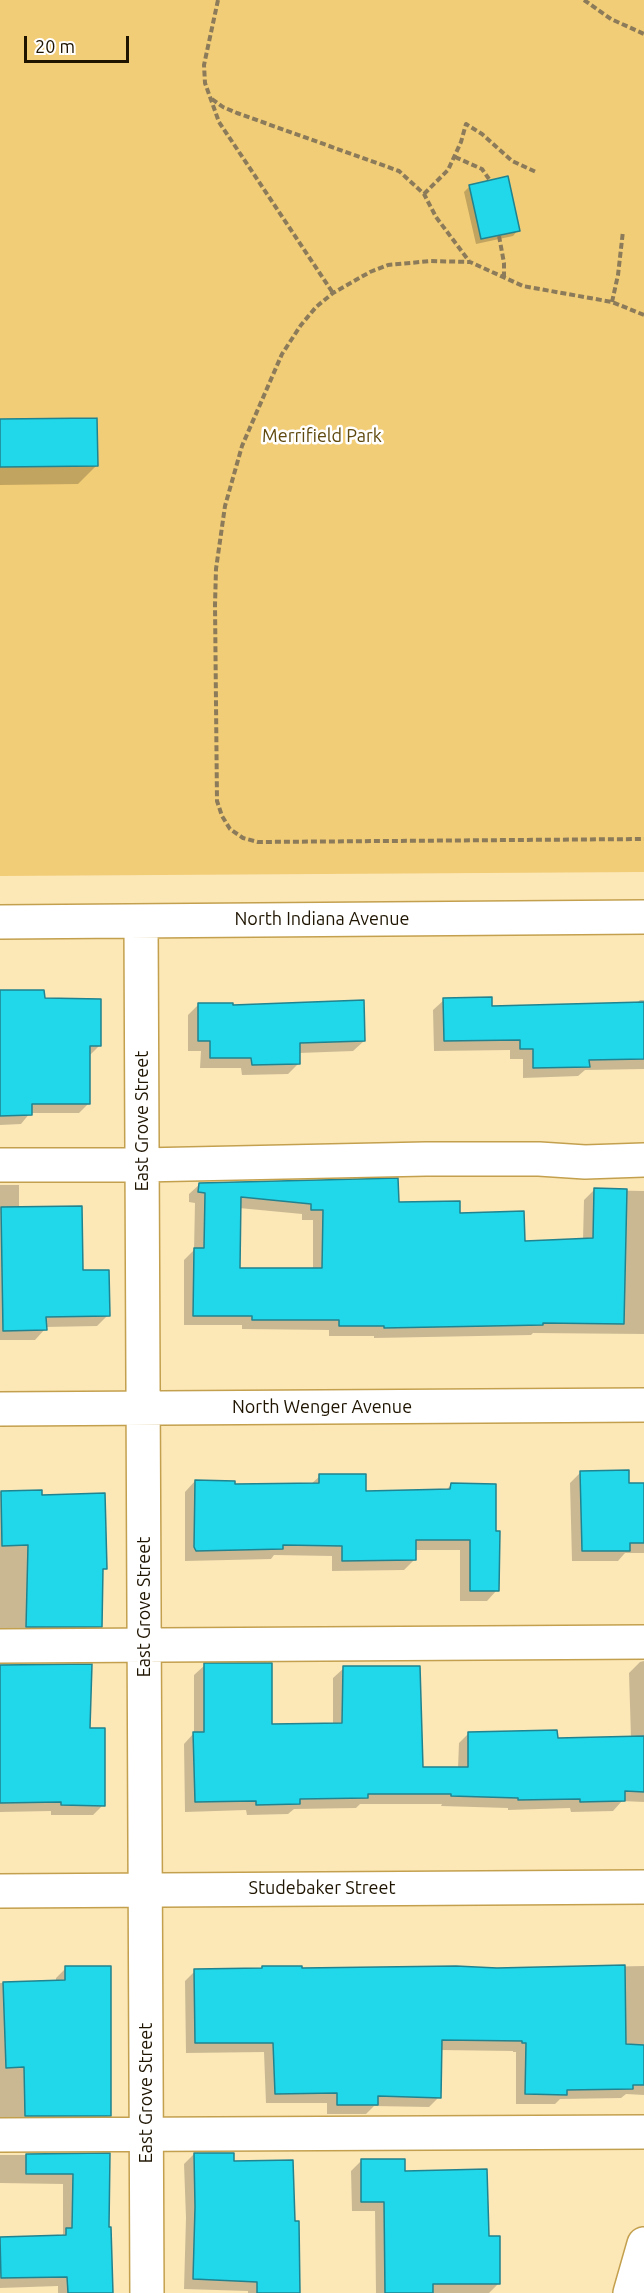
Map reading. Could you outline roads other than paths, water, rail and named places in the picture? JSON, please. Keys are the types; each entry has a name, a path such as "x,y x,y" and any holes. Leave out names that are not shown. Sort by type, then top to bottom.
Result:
{"street":[{"name":"North Indiana Avenue","path":"0,922 644,917"},
{"name":"East Grove Street","path":"141,921 147,2293"},
{"path":"0,1165 142,1165 426,1158 539,1158 585,1162 644,1160"},
{"name":"North Wenger Avenue","path":"0,1409 644,1405"},
{"path":"0,1646 144,1643 402,1645 483,1642 644,1642"},
{"name":"Studebaker Street","path":"0,1891 644,1887"},
{"path":"0,2135 644,2132"},
{"path":"630,2293 644,2244"}],"park label":[{"name":"Merrifield Park","path":"322,436"}]}
